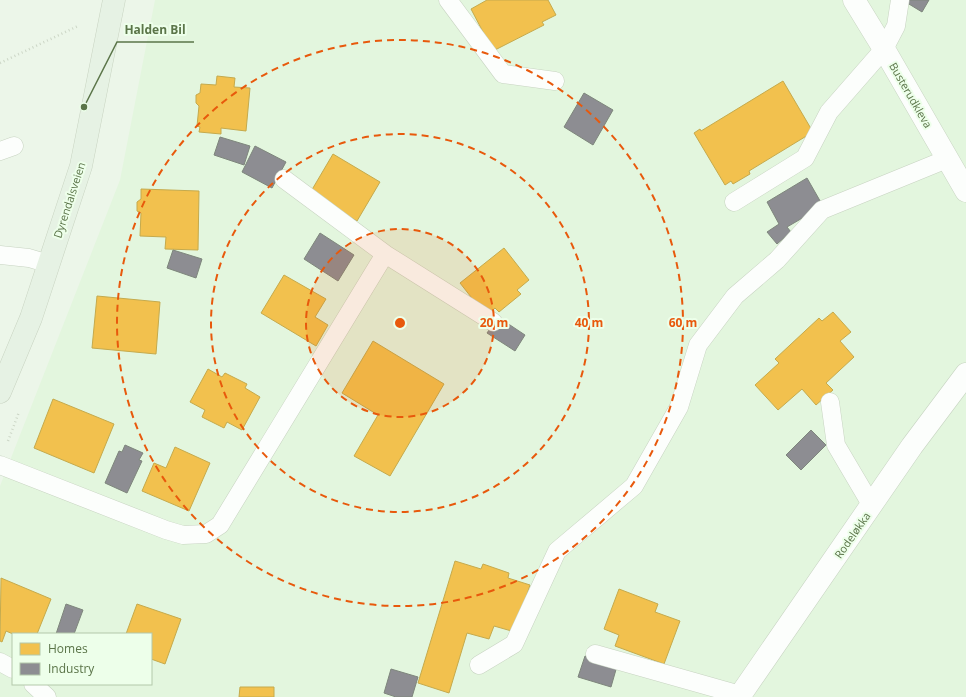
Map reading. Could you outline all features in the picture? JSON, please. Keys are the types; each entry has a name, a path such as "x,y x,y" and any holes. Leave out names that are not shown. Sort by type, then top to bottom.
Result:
{"main road":[{"name":"Dyrendalsveien","path":"0,392 31,318 81,166 114,0"}],"street":[{"name":"Busterudkleva","path":"854,0 966,191"},
{"name":"Rodeløkka","path":"740,696 912,446 966,374"}],"lane":[{"path":"448,0 503,74 555,80"},
{"path":"734,202 805,158 829,112 884,49 896,26 900,0"},
{"path":"480,665 514,644 556,552 634,486 679,407 698,345 735,296 777,260 822,210 947,159"},
{"path":"284,179 385,254 493,322"},
{"path":"0,465 166,530 183,534 206,534 220,525 385,254"},
{"path":"0,255 29,258 49,264"},
{"path":"830,402 836,445 872,506"},
{"path":"595,654 740,696"},
{"path":"0,662 12,668"},
{"path":"34,685 48,697"}],"path":[{"path":"0,63 78,26"}],"shaded area":[{"path":"155,0 966,0 966,697 0,697 0,486 120,180"}],"building: Homes":[{"path":"487,0 548,0 556,15 542,22 544,25 493,51 471,9"},
{"path":"217,76 235,78 234,87 250,88 246,131 221,128 221,134 199,132 200,127 197,126 199,106 196,103 196,95 200,93 201,84 216,85"},
{"path":"783,81 813,132 749,171 750,174 733,184 731,181 725,185 694,133 700,129 701,131"},
{"path":"333,154 380,182 357,221 310,193"},
{"path":"141,189 199,191 198,250 165,249 166,237 140,236 141,213 137,211 137,202 141,199"},
{"path":"504,248 529,280 517,290 521,294 499,312 495,308 486,316 460,283"},
{"path":"284,275 326,299 315,317 328,325 316,346 261,313"},
{"path":"97,296 160,302 156,354 92,348"},
{"path":"833,312 851,332 840,341 854,357 826,383 833,390 816,405 802,389 778,410 755,385 779,363 775,359 819,318 822,321"},
{"path":"373,341 444,384 390,476 354,456 378,415 342,393"},
{"path":"208,369 222,377 225,373 247,384 245,388 260,397 242,430 227,422 224,428 202,417 205,410 190,402"},
{"path":"53,399 114,424 94,473 34,448"},
{"path":"175,447 210,463 189,511 142,491 154,463 166,468"},
{"path":"455,561 481,569 483,564 509,573 508,578 530,585 515,632 494,626 489,639 467,633 449,693 418,683"},
{"path":"1,578 51,599 37,633 12,634 6,631 2,642 0,641"},
{"path":"619,589 658,604 655,612 680,621 664,664 615,646 619,635 604,629"},
{"path":"137,604 181,619 165,664 152,659 152,633 126,633"},
{"path":"240,687 274,687 274,697 239,697"}],"building: Industry":[{"path":"929,0 922,12 904,1"},
{"path":"584,93 613,110 593,145 564,127"},
{"path":"220,137 250,146 244,165 214,155"},
{"path":"255,146 286,162 272,188 242,172"},
{"path":"807,178 823,206 787,227 791,232 777,244 767,232 779,224 767,202"},
{"path":"320,233 354,255 338,281 304,259"},
{"path":"173,250 202,259 196,278 167,268"},
{"path":"498,317 525,335 515,351 487,333"},
{"path":"811,430 826,445 801,470 786,455"},
{"path":"125,445 143,453 139,460 142,461 127,493 105,483 119,451 122,452"},
{"path":"66,604 83,610 74,633 56,633"},
{"path":"585,656 617,666 611,687 578,677"},
{"path":"391,669 418,677 412,697 396,697 384,693"}],"place":[{"name":"Halden Bil","path":"84,107"}]}
